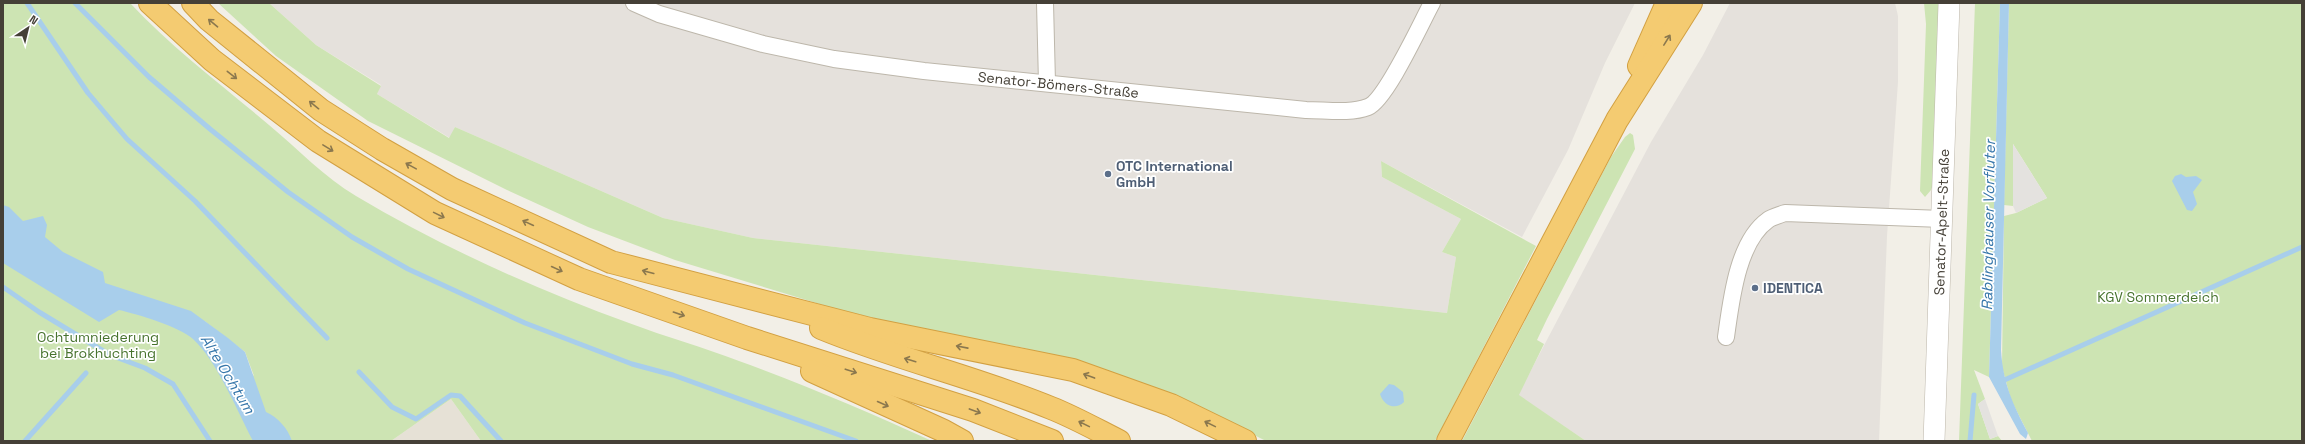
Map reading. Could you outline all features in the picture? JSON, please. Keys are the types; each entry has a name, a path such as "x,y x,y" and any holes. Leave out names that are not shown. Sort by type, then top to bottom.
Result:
{"highway":[{"path":"150,3 212,60 318,141 435,213 579,279 747,338 972,410 1052,441"},
{"path":"193,3 209,20 321,110 382,149 452,189 611,262 753,300 870,329 1073,370 1171,405 1245,441"},
{"path":"1617,120 1657,22 1667,3"},
{"path":"1448,441 1617,120 1691,3"},
{"path":"753,300 865,347 951,373 1051,408 1119,441"},
{"path":"747,338 843,386 944,431 962,441"}],"street":[{"name":"Senator-Bömers-Straße","path":"634,3 659,14 763,44 834,59 924,71 1306,110 1350,111 1369,107 1390,83 1432,3"},
{"path":"1044,3 1047,83"},
{"name":"Senator-Apelt-Straße","path":"1934,441 1949,3"},
{"path":"1726,337 1735,275 1752,238 1768,220 1785,213 1942,219"}],"shaded area":[{"path":"269,3 1635,3 1605,63 1568,150 1522,237 1381,161 1382,177 1461,219 1442,252 1456,257 1447,313 753,238 663,218 455,127 450,138 377,94 381,85 316,45"},
{"path":"1730,3 1895,3 1898,16 1898,82 1887,236 1879,441 1586,441 1518,395 1651,142 1703,55"},
{"path":"2013,144 2047,198 2016,213 2013,206"},
{"path":"451,399 481,441 391,441"},
{"path":"1985,399 1998,436 1990,439 1978,404"}],"green space":[{"name":"Ochtumniederung bei Brokhuchting","path":"3,3 130,3 180,51 269,125 322,172 356,196 389,215 455,250 559,296 788,380 860,409 932,441 481,441 451,399 391,441 3,441","holes":["203,320 245,352 254,376"]},
{"path":"218,3 269,3 316,45 381,86 377,94 449,138 455,127 663,218 753,238 1447,313 1456,257 1442,252 1461,219 1382,177 1381,161 1536,246 1435,441 1266,441 1192,404 1107,372 1024,348 938,333 836,309 675,260 588,227 507,190 368,121 276,56"},
{"path":"1924,3 1940,3 1935,179 1931,190 1925,197 1920,191 1926,24"},
{"path":"1975,3 2000,3 1989,377 1974,370 1985,399 1978,404 1990,439 1998,436 2002,441 1959,441"},
{"name":"KGV Sommerdeich","path":"2009,3 2302,3 2302,441 2032,441 2011,400 2002,367 2004,216 2016,213 2047,198 2013,144 2013,206 2004,205"},
{"path":"1630,133 1633,135 1635,149 1537,340 1544,344 1519,395 1586,441 1462,441 1611,157 1625,137"}],"water":[{"path":"2000,3 2009,3 2001,350 2006,383 2013,403 2028,433 2026,439 2020,434 1989,377"},
{"path":"2181,174 2186,177 2196,176 2202,180 2193,192 2197,204 2192,211 2187,210 2172,181 2175,176"},
{"name":"Alte Ochtum","path":"3,205 9,207 23,221 43,216 47,225 45,237 63,252 103,272 105,283 191,311 228,338 245,352 266,412 275,417 282,424 292,441 253,441 226,387 210,360 202,348 187,334 158,322 119,310 99,322 3,263"},
{"path":"1389,384 1394,385 1403,392 1404,402 1401,405 1390,406 1382,398 1380,394"}],"waterway":[{"path":"27,3 88,93 127,139 195,201 327,338"},
{"path":"75,3 149,77 288,192 352,237 408,269 525,323 632,364 673,375 856,441"},
{"path":"2000,382 2302,247"},
{"path":"3,287 39,312 110,355 145,368 173,384 210,441"},
{"path":"359,372 392,407 416,419 451,395 460,396 501,441"},
{"path":"25,441 86,373"},
{"path":"1970,441 1974,395"}],"place":[{"name":"OTC International GmbH","path":"1108,174"},
{"name":"IDENTICA","path":"1755,288"}],"water label":[{"name":"Rablinghauser Vorfluter","path":"1988,225"}]}
